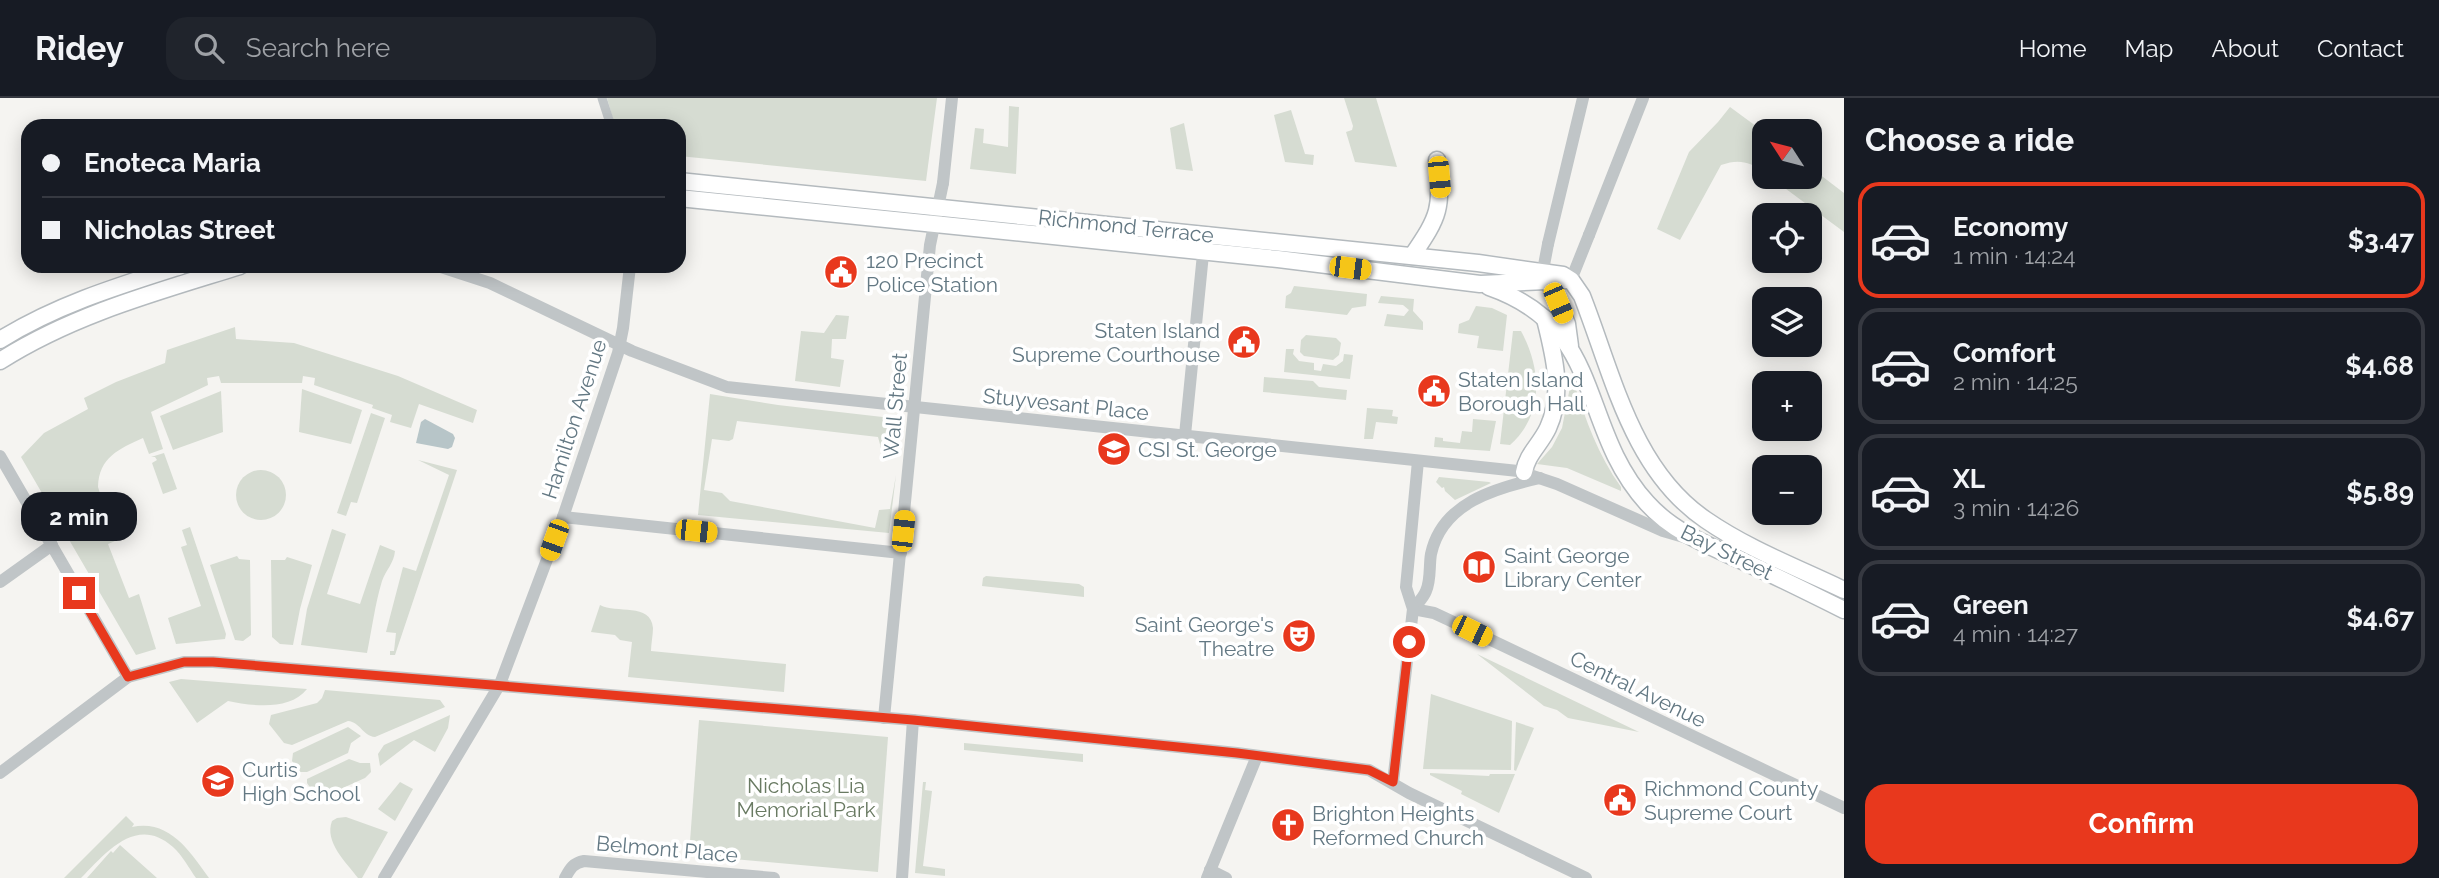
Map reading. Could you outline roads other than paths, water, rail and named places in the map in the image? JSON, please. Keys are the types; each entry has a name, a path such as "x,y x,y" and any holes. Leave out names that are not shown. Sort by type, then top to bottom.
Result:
{"main road":[{"path":"1412,256 1431,228 1438,209 1440,194 1437,160"},
{"name":"Richmond Terrace","path":"686,182 1412,256 1547,276 1563,275 1571,280"},
{"name":"Richmond Terrace","path":"686,199 1204,252 1480,284"},
{"path":"0,340 27,324 80,300 160,273"},
{"path":"0,361 34,341 91,314 218,273"},
{"path":"1480,284 1547,276 1567,324 1571,348"},
{"name":"Bay Street","path":"1571,280 1583,296 1635,434 1648,461 1663,481 1695,512 1716,526 1844,590"},
{"name":"Bay Street","path":"1480,284 1518,299 1544,316 1571,348 1609,441 1628,478 1657,513 1701,542 1844,610"},
{"path":"1524,472 1526,460 1547,430 1555,403 1556,366 1544,316"}],"street":[{"path":"602,98 609,119"},
{"name":"Wall Street","path":"884,718 930,245 943,183 952,98"},
{"path":"1547,276 1548,244 1583,98"},
{"path":"1571,280 1643,98"},
{"path":"1185,435 1206,234"},
{"name":"Stuyvesant Place","path":"458,273 496,286 620,345 734,388 1524,472 1663,531 1701,542"},
{"name":"Hamilton Avenue","path":"384,878 500,684 563,517 620,345 629,273"},
{"path":"0,456 128,677"},
{"path":"1393,782 1413,609 1406,587 1418,461"},
{"path":"1413,609 1426,591 1432,549 1446,520 1468,503 1541,478"},
{"path":"563,517 901,553"},
{"path":"0,582 52,545"},
{"name":"Central Avenue","path":"1413,609 1434,613 1844,808"},
{"path":"0,773 128,677 184,662 213,662 913,720 1369,770 1409,793 1586,878"},
{"path":"901,878 913,720"},
{"path":"1226,878 1208,874 1257,756"},
{"name":"Belmont Place","path":"565,878 570,868 577,862 584,861 654,873 774,878"}],"place":[{"name":"120 Precinct Police Station","path":"841,272"},
{"name":"Staten Island Supreme Courthouse","path":"1244,342"},
{"name":"Staten Island Borough Hall","path":"1434,391"},
{"name":"CSI St. George","path":"1114,449"},
{"name":"Saint George Library Center","path":"1479,567"},
{"name":"Saint George's Theatre","path":"1299,636"},
{"name":"Curtis High School","path":"218,781"},
{"name":"Richmond County Supreme Court","path":"1620,800"},
{"name":"Brighton Heights Reformed Church","path":"1288,825"}],"park label":[{"name":"Nicholas Lia Memorial Park","path":"806,797"}]}
